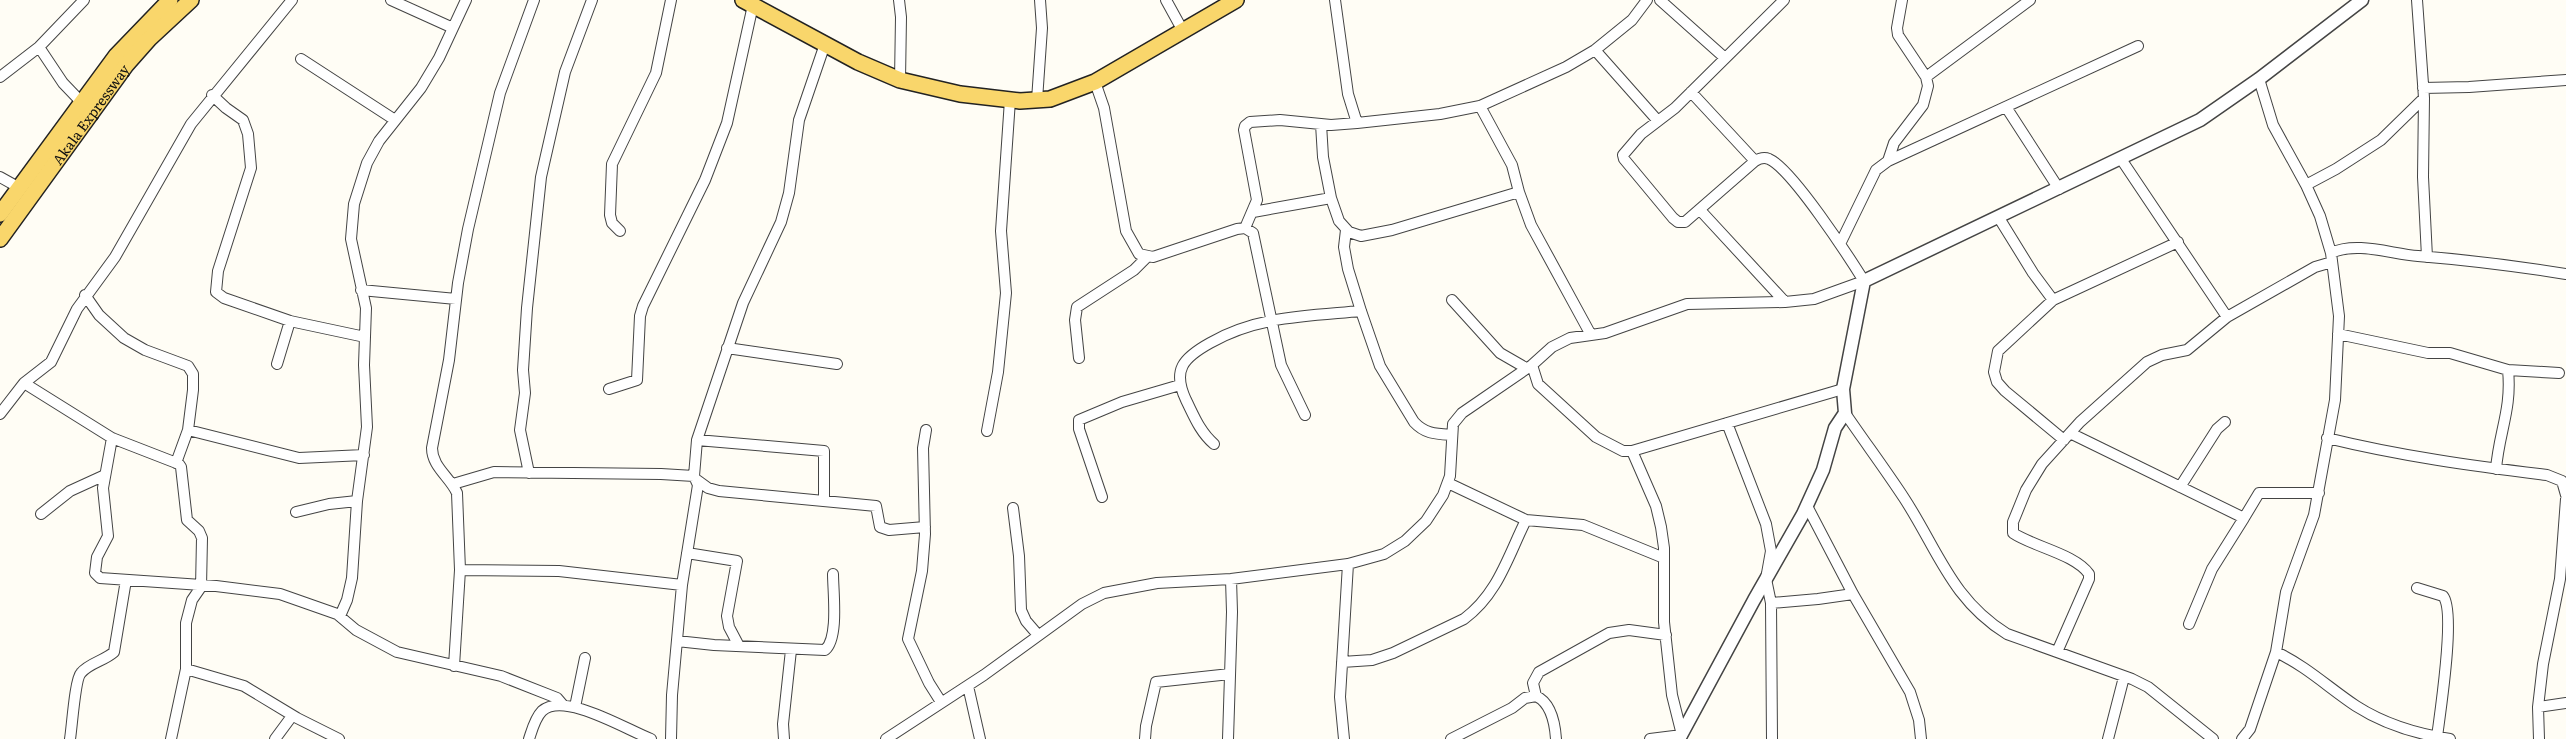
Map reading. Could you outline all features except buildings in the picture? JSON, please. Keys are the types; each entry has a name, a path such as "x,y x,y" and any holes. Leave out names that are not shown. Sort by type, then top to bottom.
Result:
{"main road":[{"name":"Akala Expressway","path":"0,239 86,108 122,48 170,0"},
{"name":"Akala Expressway","path":"0,214 18,187 86,108 145,43 191,0"},
{"path":"748,3 825,44 900,80 960,94 1010,100 1037,100 1050,99 1095,82 1236,0"}],"street":[{"path":"0,77 40,47 84,0"},
{"path":"0,414 24,383 51,362 71,319 86,295 115,257 146,204 170,157 212,95 292,0"},
{"path":"391,0 453,28"},
{"path":"340,616 347,600 352,578 357,501 367,427 366,308 351,239 354,204 367,163 395,120 421,88 466,0"},
{"path":"454,666 460,570 457,493 453,484 434,459 432,448 449,360 456,299 468,229 500,93 534,0"},
{"path":"529,472 520,430 525,393 526,318 541,177 565,72 592,0"},
{"path":"620,232 612,223 610,215 612,164 656,73 671,0"},
{"path":"898,0 901,17 900,80"},
{"path":"1037,100 1042,28 1040,0"},
{"path":"1166,0 1183,31"},
{"path":"1335,0 1348,94 1357,123"},
{"path":"1245,228 1256,205 1256,190 1246,147 1245,126 1250,122 1280,120 1321,124 1357,123 1440,114 1480,106 1566,67 1595,50 1632,20 1646,0"},
{"path":"1660,0 1725,58"},
{"path":"1784,0 1691,92 1630,146 1623,155 1624,159 1678,222 1685,222 1755,161 1764,158 1778,166 1840,242 1864,281 1843,388 1844,413 1905,499 1947,576 1968,602 1989,622 2007,634 2148,687 2213,739"},
{"path":"1888,161 1894,143 1923,105 1928,86 1926,77 1898,35 1897,28 1902,0"},
{"path":"1926,77 2030,0"},
{"path":"886,739 968,686 1082,604 1104,593 1157,583 1231,579 1348,564 1384,554 1405,541 1426,521 1448,483 1453,424 1462,413 1529,367 1552,347 1570,338 1605,333 1688,304 1786,302 1814,299 1864,281 1999,218 2200,120 2259,79 2362,0"},
{"path":"2417,0 2423,93 2423,177 2427,257"},
{"path":"609,389 637,380 640,316 643,306 705,180 727,123 748,3"},
{"path":"669,738 682,584 696,509 697,440 751,281 781,222 789,193 799,120 825,44"},
{"path":"1840,242 1876,170 1888,161 2138,46"},
{"path":"40,47 62,83 86,108"},
{"path":"1595,50 1658,121"},
{"path":"301,59 395,120"},
{"path":"2242,739 2250,729 2276,652 2286,592 2314,515 2335,400 2339,316 2332,258 2320,216 2306,185 2273,124 2259,79"},
{"path":"2306,185 2336,169 2381,140 2423,93 2469,87 2566,80"},
{"path":"1095,82 1104,108 1126,231 1133,248 1139,254 1148,257 1161,256 1224,233 1245,228 1253,232 1281,365 1305,415"},
{"path":"1691,92 1755,161"},
{"path":"212,95 243,120 250,150 251,168 218,271 216,292 224,298 290,321 365,337"},
{"path":"987,431 998,372 1006,293 1001,231 1010,100"},
{"path":"1480,106 1512,165 1518,192 1531,224 1592,335"},
{"path":"2006,108 2059,189"},
{"path":"1321,124 1323,156 1331,198 1346,230 1344,247 1348,269 1380,366 1414,422 1428,433 1452,435"},
{"path":"2121,159 2227,317"},
{"path":"0,177 18,187"},
{"path":"1346,230 1361,236 1392,230 1518,192"},
{"path":"1253,212 1331,198"},
{"path":"1700,210 1786,302"},
{"path":"1999,218 2032,274 2053,300"},
{"path":"2178,242 2053,300 1998,351 1994,372 1997,382 2005,392 2067,436 2244,518"},
{"path":"2057,652 2090,574 2078,563 2023,540 2013,533 2011,529 2026,490 2042,464 2067,436 2147,362 2162,355 2187,350 2227,317 2332,258 2338,250 2354,248 2488,262 2566,274"},
{"path":"1079,358 1075,320 1077,307 1134,270 1148,257"},
{"path":"361,290 456,299"},
{"path":"86,295 99,316 124,338 145,350 188,366 193,374 188,430 176,463"},
{"path":"1452,300 1500,353 1529,367 1538,384 1596,437 1623,451 1632,451 1843,388"},
{"path":"1214,444 1203,435 1180,385 1184,362 1197,350 1233,331 1271,320 1361,311"},
{"path":"277,364 290,321"},
{"path":"2338,334 2420,351 2450,354 2508,370 2559,373"},
{"path":"727,348 837,364"},
{"path":"2496,469 2498,451 2509,406 2508,370"},
{"path":"24,383 112,438 176,463 181,468 187,520 199,531 202,538 201,587 192,600 188,612 186,668 171,739"},
{"path":"1102,497 1079,429 1079,420 1122,402 1180,385"},
{"path":"1680,737 1807,506 1823,470 1835,428 1844,413"},
{"path":"2180,487 2217,429 2224,422"},
{"path":"1727,423 1766,524 1771,552 1766,579 1771,603 1772,739"},
{"path":"188,430 298,458 364,455"},
{"path":"926,430 923,448 925,527 922,571 908,639 929,683 942,702"},
{"path":"112,438 103,496 108,536 97,557 95,573 100,578 280,594 340,616 356,630 397,652 502,676 557,698 563,705"},
{"path":"2328,438 2374,450 2547,475 2562,481 2566,495"},
{"path":"697,440 824,451 824,501"},
{"path":"1632,451 1656,506 1661,527 1664,558 1666,636 1672,696 1680,737"},
{"path":"453,484 494,472 695,478 708,488 719,491 876,506 878,524 880,527 889,530 925,527"},
{"path":"41,514 70,491 105,475"},
{"path":"1448,483 1526,520 1583,525 1664,558"},
{"path":"2190,624 2212,569 2259,493 2319,493"},
{"path":"2539,739 2538,707 2543,664 2560,579 2566,499"},
{"path":"296,512 329,504 357,501"},
{"path":"1807,506 1853,594 1910,692 1919,720 1920,739"},
{"path":"1013,508 1021,610 1026,621 1038,635"},
{"path":"1342,662 1372,660 1393,653 1473,613 1500,579 1526,520"},
{"path":"687,553 737,561 727,616 729,627 739,646"},
{"path":"1344,739 1340,697 1348,564"},
{"path":"460,570 559,571 682,584"},
{"path":"676,641 791,650 826,650 830,646 834,629 833,574"},
{"path":"1228,739 1231,579"},
{"path":"70,739 77,678 84,670 114,652 126,580"},
{"path":"2418,588 2443,596 2449,608 2444,674 2436,737"},
{"path":"1771,603 1853,594"},
{"path":"1536,696 1533,683 1539,672 1609,633 1629,630 1666,636"},
{"path":"784,739 783,724 791,650"},
{"path":"2276,652 2294,660 2355,705 2383,721 2436,737 2450,739"},
{"path":"575,707 585,658"},
{"path":"186,668 244,686 292,716 339,739"},
{"path":"1145,739 1156,682 1230,674"},
{"path":"2108,739 2124,677"},
{"path":"968,686 980,739"},
{"path":"544,710 546,694"},
{"path":"1451,739 1512,708 1525,698 1536,696 1543,700 1550,712 1556,739"},
{"path":"2538,707 2566,703"},
{"path":"529,739 534,724 544,710 551,706 563,705 575,707 636,737 651,739"},
{"path":"275,739 292,716"},
{"path":"1650,739 1680,737"}]}
